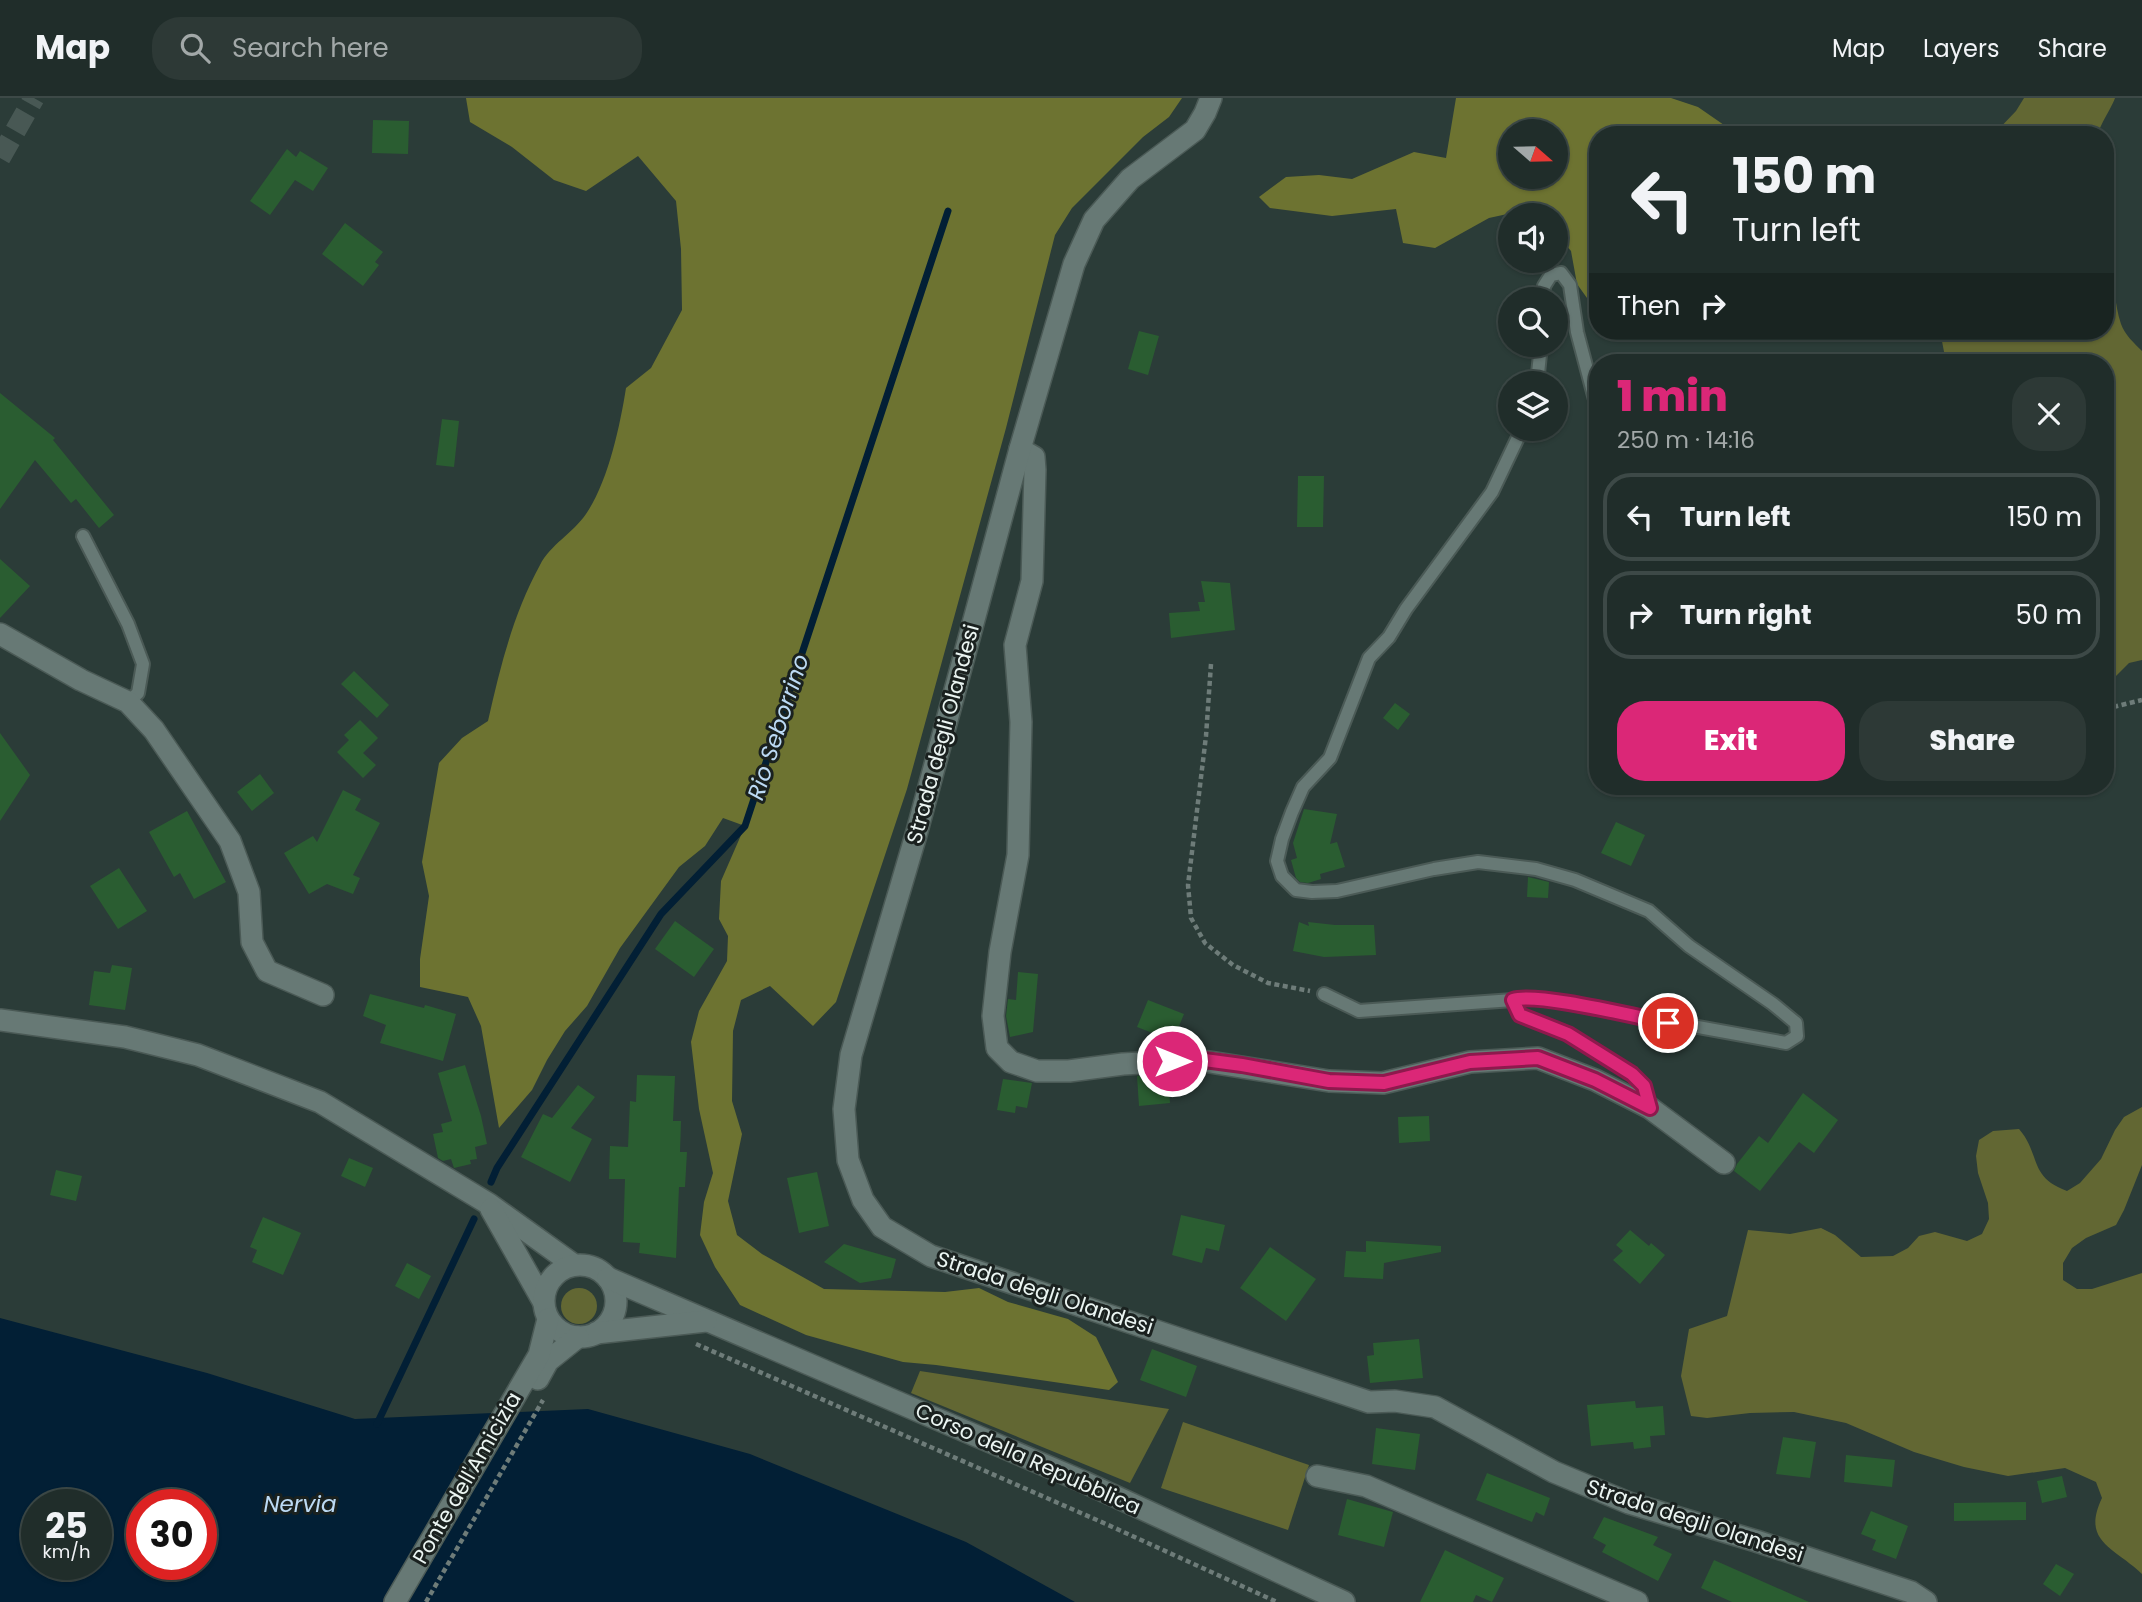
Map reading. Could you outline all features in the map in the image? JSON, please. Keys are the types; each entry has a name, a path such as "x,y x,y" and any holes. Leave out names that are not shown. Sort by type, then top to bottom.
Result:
{"main road":[{"name":"Strada degli Olandesi","path":"1210,98 1195,130 1130,179 1094,220 1074,264 1020,449 916,835 850,1055 844,1109 848,1160 863,1200 882,1227 932,1256 1369,1402 1395,1401 1435,1407 1554,1472 1629,1503 1911,1592 1926,1602"},
{"path":"1020,449 1034,457 1032,581 1015,645 1021,722 1018,855 1000,951 993,1016 997,1048 1011,1062 1037,1071 1197,1059 1329,1081 1384,1083 1470,1062 1538,1058 1595,1080 1650,1108 1724,1163"},
{"path":"0,634 81,680 128,702 154,730 230,841 249,892 252,942 267,971 323,995"},
{"path":"0,1020 125,1037 198,1055 320,1102 489,1204 574,1265"},
{"path":"489,1204 556,1329 566,1335 587,1335"},
{"path":"574,1265 587,1265 598,1270 608,1278 613,1287 615,1308 612,1318 544,1358 549,1282 556,1273 574,1265"},
{"name":"Corso della Repubblica","path":"608,1278 1084,1482 1344,1602"},
{"name":"Corso della Repubblica","path":"587,1335 709,1321"},
{"name":"Ponte dell'Amicizia","path":"395,1602 544,1358"},
{"name":"Ponte dell'Amicizia","path":"409,1602 544,1358"},
{"path":"1317,1476 1366,1486 1637,1602"}],"lane":[{"path":"1544,287 1551,275 1561,273 1570,285 1577,332 1589,377"},
{"path":"1324,994 1359,1011 1520,998 1544,999 1786,1043 1794,1039 1798,1031 1796,1023 1783,1012 1689,946 1648,911 1575,880 1536,869 1478,862 1337,891 1296,890 1282,876 1278,861 1282,839 1292,812 1303,787 1330,758 1369,658 1389,637 1406,609 1492,492 1516,441"},
{"path":"83,536 128,624 144,664 138,693 128,702"},
{"path":"1513,1000 1520,1015 1568,1034 1632,1074 1644,1086 1650,1108"}],"path":[{"path":"1211,664 1206,736 1188,885 1191,918 1206,943 1233,965 1268,983 1324,994"},
{"path":"2114,707 2142,700"},
{"path":"684,1342 694,1344 1081,1513 1277,1602"},
{"path":"426,1602 545,1396"}],"green space":[{"path":"466,98 1182,98 1169,117 1143,137 1072,208 1055,235 1006,428 907,789 836,1002 813,1026 770,986 741,1000 733,1031 732,1101 742,1134 728,1201 737,1235 762,1254 824,1289 945,1292 979,1288 1008,1302 1068,1319 1096,1337 1118,1382 1109,1390 903,1362 806,1335 740,1305 715,1267 700,1235 704,1202 713,1173 699,1109 691,1042 699,1011 727,961 728,936 719,919 721,881 745,826 723,818 705,846 679,867 620,948 587,1006 565,1031 532,1090 499,1128 481,1026 468,997 420,987 420,959 429,896 422,862 439,763 462,738 488,721 508,641 522,603 544,558 581,521 594,501 612,453 626,388 651,368 682,310 681,249 676,201 638,156 586,191 554,180 512,147 470,122"},
{"path":"1456,98 1671,98 1698,107 1726,126 1589,126 1589,301 1577,284 1568,247 1568,203 1498,203 1498,216 1489,218 1435,248 1403,243 1396,209 1332,216 1270,208 1259,197 1286,177 1319,175 1352,179 1414,152 1446,158"},
{"path":"2024,98 2115,98 2101,126 2002,126"},
{"path":"2114,293 2121,324 2142,351 2142,660 2129,663 2114,678 2114,354 1944,354 1942,340 2114,340"},
{"path":"2142,1107 2142,1165 2124,1210 2116,1225 2086,1238 2072,1248 2063,1263 2063,1280 2077,1289 2092,1289 2142,1273 2142,1574 2112,1550 2098,1534 2095,1525 2102,1498 2096,1482 2065,1468 2008,1476 1964,1467 1914,1452 1846,1423 1794,1412 1707,1418 1691,1416 1681,1376 1689,1329 1727,1316 1748,1230 1790,1234 1821,1228 1835,1235 1861,1257 1893,1256 1908,1248 1919,1236 1935,1232 1967,1241 1982,1234 1989,1219 1988,1203 1978,1173 1976,1156 1979,1140 1993,1131 2019,1129 2026,1138 2040,1172 2046,1179 2067,1191 2080,1183 2101,1159 2124,1117"},
{"path":"579,1288 592,1293 597,1306 592,1319 579,1324 566,1319 561,1306 566,1293"},
{"path":"920,1371 1169,1409 1130,1483 911,1393"},
{"path":"1183,1422 1309,1465 1288,1530 1161,1488"}],"water":[{"name":"Nervia","path":"0,1318 207,1373 355,1419 588,1409 750,1454 966,1542 1075,1602 0,1602"}],"building":[{"path":"373,120 409,121 408,154 372,153"},
{"path":"287,149 296,157 300,151 328,168 313,191 295,180 270,215 250,201"},
{"path":"345,223 383,252 375,262 379,265 363,286 322,254"},
{"path":"1139,331 1159,336 1148,375 1128,369"},
{"path":"0,393 55,438 53,440 114,515 99,528 76,499 71,503 35,460 0,509"},
{"path":"442,419 459,421 454,467 436,465"},
{"path":"1298,476 1324,476 1323,527 1297,527"},
{"path":"0,559 30,586 0,618"},
{"path":"1201,581 1230,583 1235,630 1171,638 1169,613 1200,611 1198,602 1205,602"},
{"path":"354,671 389,705 377,718 341,684"},
{"path":"1395,703 1410,714 1398,730 1383,718"},
{"path":"360,720 378,738 363,753 376,765 363,778 337,752 349,740 344,735"},
{"path":"0,733 30,775 0,821"},
{"path":"260,774 274,793 252,811 237,792"},
{"path":"343,790 361,799 355,810 380,823 353,875 360,878 353,894 327,884 309,894 284,853 313,836 317,842"},
{"path":"1304,809 1337,814 1330,844 1337,842 1345,867 1320,874 1321,879 1308,883 1300,882 1296,878 1291,860 1297,858 1293,843"},
{"path":"187,811 226,882 194,899 180,873 174,877 149,832"},
{"path":"1616,822 1645,835 1631,866 1601,853"},
{"path":"119,868 147,911 118,929 90,886"},
{"path":"1528,877 1549,882 1548,898 1527,897"},
{"path":"675,921 714,949 694,977 655,949"},
{"path":"1299,922 1309,926 1308,922 1374,925 1376,955 1324,957 1293,951"},
{"path":"112,965 132,968 125,1010 89,1005 94,971 110,973"},
{"path":"1018,972 1038,974 1033,1032 1010,1037 1006,1016 1008,999 1016,1000"},
{"path":"370,994 456,1014 443,1061 380,1043 386,1025 363,1016"},
{"path":"1148,1000 1184,1014 1173,1041 1137,1027"},
{"path":"465,1065 487,1144 475,1147 477,1159 470,1160 471,1164 454,1168 451,1159 443,1161 438,1158 433,1134 443,1132 441,1124 452,1121 438,1073"},
{"path":"637,1075 675,1076 673,1121 681,1121 680,1152 687,1152 685,1187 679,1187 676,1258 639,1253 640,1243 623,1242 625,1179 609,1179 610,1146 628,1147 630,1101 636,1102"},
{"path":"1168,1075 1170,1103 1139,1106 1137,1076"},
{"path":"1003,1079 1032,1083 1027,1108 1016,1106 1015,1113 997,1110"},
{"path":"578,1085 595,1097 571,1128 592,1139 570,1182 521,1157 543,1114 552,1118"},
{"path":"1803,1093 1838,1120 1814,1153 1799,1142 1760,1191 1734,1171 1737,1164 1759,1136 1768,1143"},
{"path":"1429,1116 1430,1141 1399,1143 1398,1117"},
{"path":"349,1158 373,1168 365,1187 341,1176"},
{"path":"56,1170 82,1176 76,1201 50,1195"},
{"path":"817,1172 829,1226 799,1233 787,1178"},
{"path":"1181,1215 1225,1225 1219,1251 1206,1248 1202,1263 1172,1255"},
{"path":"263,1217 301,1233 283,1275 252,1262 257,1250 250,1247"},
{"path":"1630,1230 1665,1255 1640,1284 1613,1260 1623,1251 1616,1245"},
{"path":"1366,1241 1441,1246 1441,1252 1384,1263 1383,1279 1344,1277 1346,1251 1366,1252"},
{"path":"844,1244 896,1259 891,1278 860,1283 824,1262"},
{"path":"1270,1247 1316,1279 1286,1321 1240,1288"},
{"path":"407,1263 431,1276 419,1299 395,1286"},
{"path":"1419,1339 1423,1378 1370,1383 1367,1356 1374,1355 1373,1343"},
{"path":"1152,1349 1197,1366 1186,1397 1140,1380"},
{"path":"1635,1401 1636,1408 1663,1406 1665,1435 1650,1436 1651,1447 1634,1449 1633,1442 1591,1446 1587,1405"},
{"path":"1376,1428 1420,1434 1415,1470 1372,1464"},
{"path":"1783,1437 1816,1442 1810,1478 1776,1474"},
{"path":"1846,1455 1895,1460 1892,1487 1844,1482"},
{"path":"1487,1473 1550,1498 1544,1516 1536,1512 1532,1522 1476,1500"},
{"path":"2062,1476 2067,1497 2042,1503 2037,1481"},
{"path":"1347,1499 1393,1512 1384,1547 1338,1535"},
{"path":"2026,1502 2026,1520 1954,1521 1954,1503"},
{"path":"1871,1511 1908,1526 1896,1559 1872,1550 1876,1540 1861,1534"},
{"path":"1604,1517 1658,1537 1653,1545 1672,1554 1658,1581 1602,1552 1606,1545 1593,1538"},
{"path":"1445,1550 1504,1578 1492,1602 1476,1595 1473,1602 1420,1602"},
{"path":"1714,1560 1809,1602 1732,1602 1701,1588"},
{"path":"2056,1564 2074,1574 2060,1596 2043,1584"}],"waterway":[{"name":"Rio Seborrino","path":"491,1182 497,1168 661,914 745,826 948,211"},
{"path":"377,1424 474,1219"}],"tunnel":[{"path":"0,158 34,98"}],"route":[{"path":"1172,1061 1197,1059 1329,1081 1384,1083 1470,1062 1538,1058 1595,1080 1650,1108 1644,1086 1632,1074 1568,1034 1520,1015 1513,1000 1544,999 1668,1023"}]}
